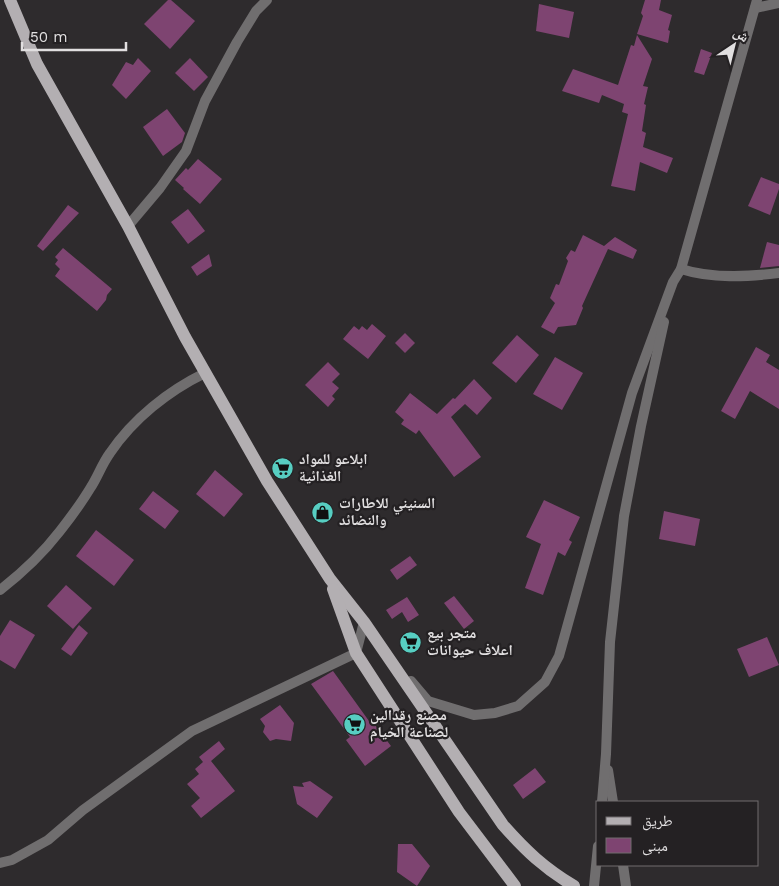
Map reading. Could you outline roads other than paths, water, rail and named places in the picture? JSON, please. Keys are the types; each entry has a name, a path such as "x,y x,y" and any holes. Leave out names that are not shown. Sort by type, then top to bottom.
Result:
{"main road":[{"path":"10,0 37,64 128,226 185,337 266,482 330,579 364,622 503,824 524,848 549,870 574,886"},
{"path":"330,579 356,652 459,812 515,886"}],"street":[{"path":"128,226 160,188 186,152 210,92 256,11 267,0"},
{"path":"375,640 428,701 474,715 494,713 518,706 545,682 559,656 632,393 673,282 681,269 756,4 779,3"},
{"path":"681,269 695,274 728,276 779,273"},
{"path":"602,801 606,754 610,642 624,516 640,426 673,282"},
{"path":"0,590 22,572 59,532 90,488 110,454 131,428 156,403 186,382 206,373"},
{"path":"0,863 12,860 48,840 83,810 192,731 356,652 364,622"},
{"path":"606,754 613,801"},
{"path":"594,886 596,866"},
{"path":"623,866 626,886"}],"place":[{"name":"ابلاعو للمواد الغذائية","path":"283,468"},
{"name":"السنيني للاطارات والنضائد","path":"323,512"},
{"name":"متجر بيع اعلاف حيوانات","path":"411,642"},
{"name":"مصنع رقدالين لصناعة الخيام","path":"354,724"}]}
